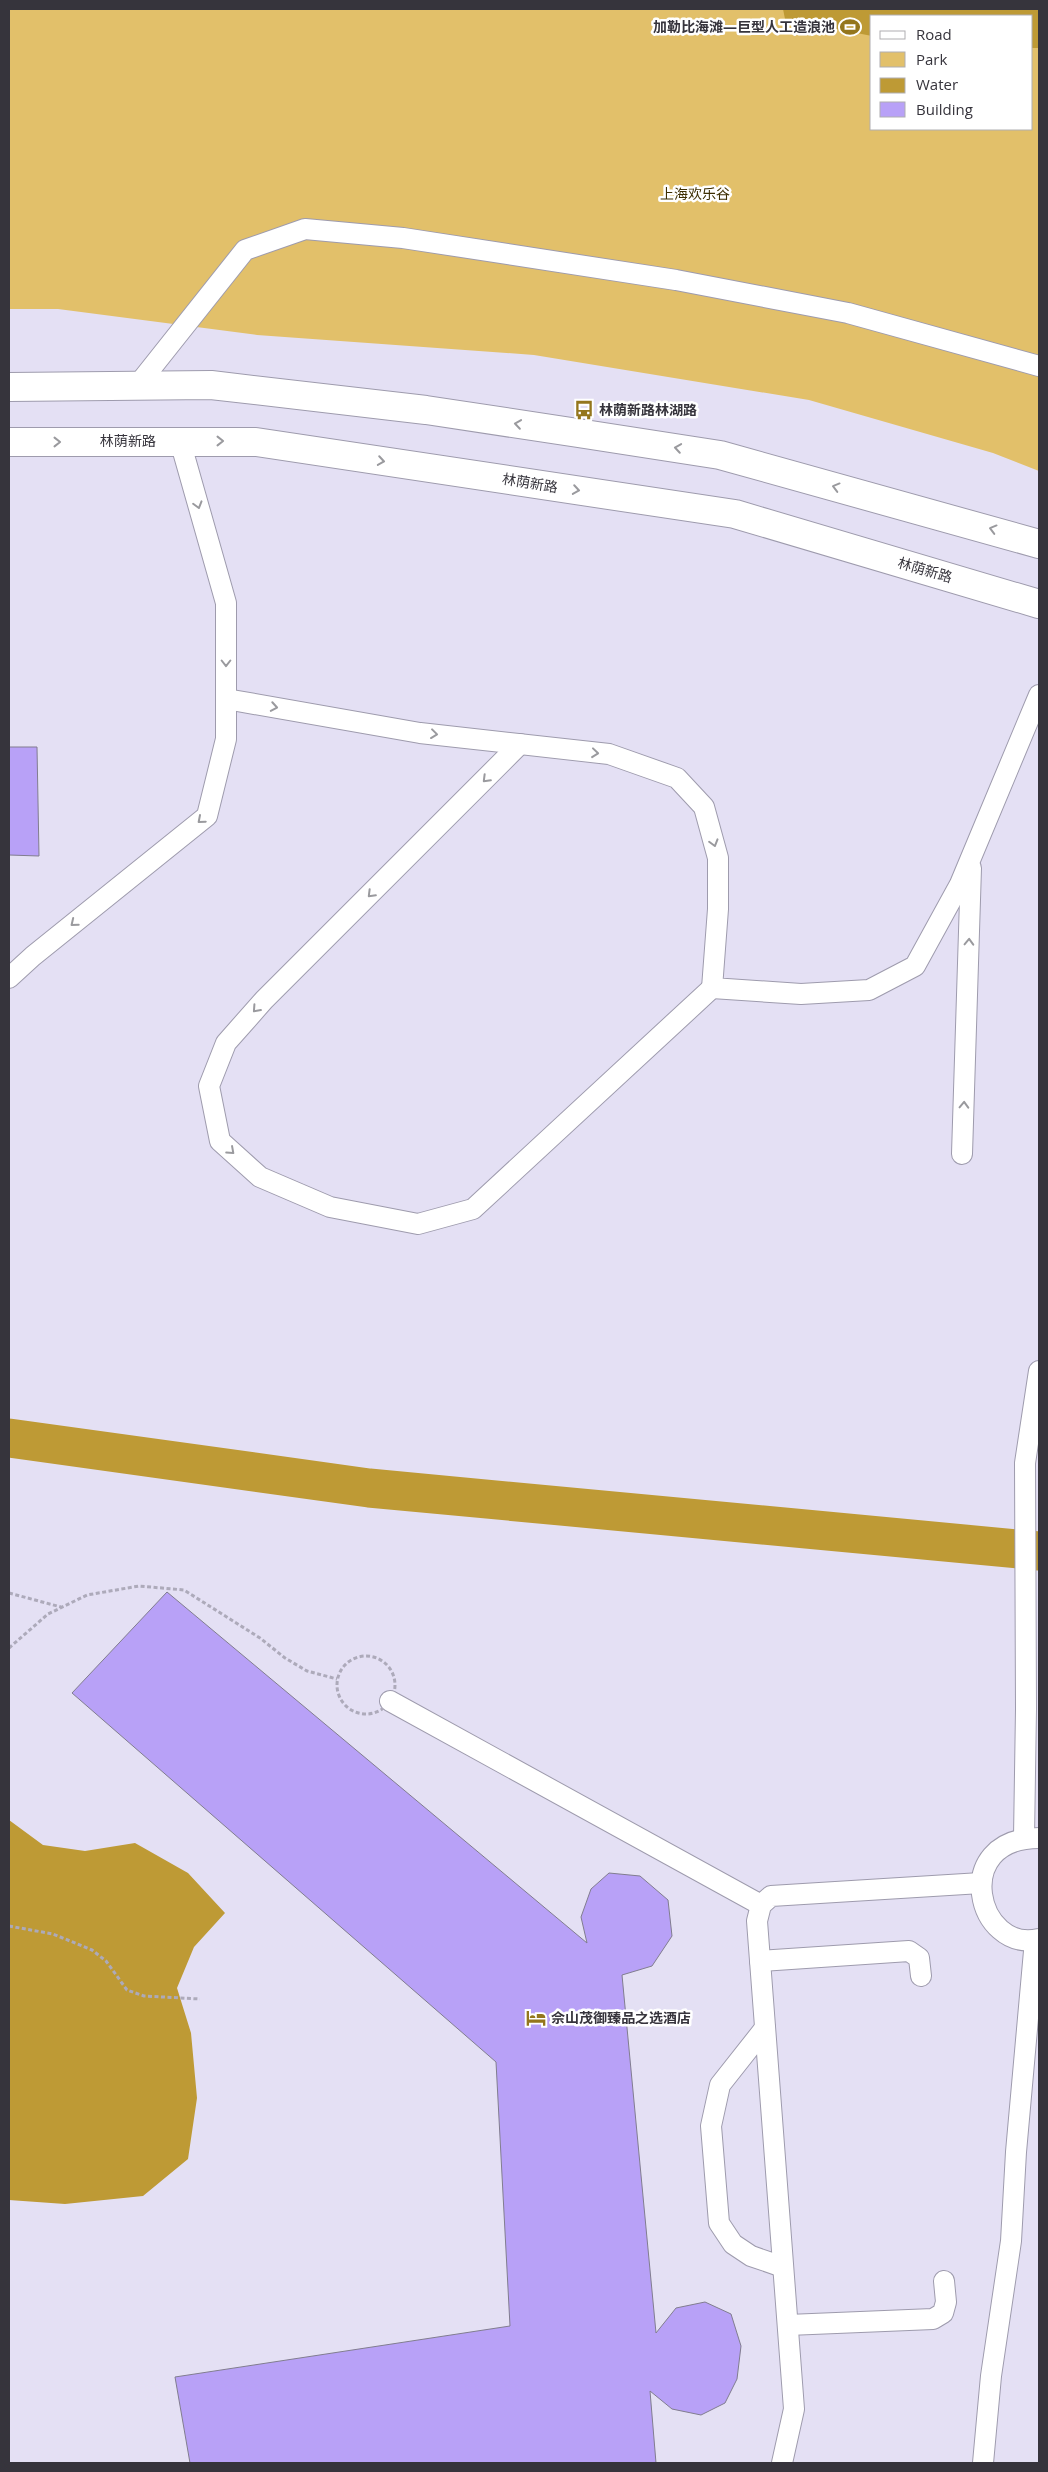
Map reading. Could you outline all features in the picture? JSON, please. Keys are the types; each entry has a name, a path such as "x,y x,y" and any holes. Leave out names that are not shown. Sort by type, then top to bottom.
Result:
{"main road":[{"path":"9,387 211,385 426,410 720,455 1039,544"},
{"name":"林荫新路","path":"9,442 256,442 735,514 1039,604"}],"lane":[{"path":"137,386 245,250 305,229 403,238 686,282 848,313 1039,366"},
{"path":"9,978 33,956 207,816 226,739 226,603 180,441"},
{"path":"712,988 801,994 868,990 915,966 960,884 1039,696"},
{"path":"226,699 420,733 520,744 608,754 676,778 704,807 718,858 718,909 712,988 473,1209 418,1224 330,1207 260,1177 220,1141 209,1086 226,1043 264,1000 520,744"},
{"path":"962,1154 971,857"},
{"path":"983,2463 991,2376 1011,2242 1016,2152 1037,1939 1017,1938 1002,1930 989,1917 982,1901 981,1883 986,1866 996,1852 1009,1843 1032,1838 1026,1709 1025,1463 1039,1371"},
{"path":"390,1701 761,1905"},
{"path":"782,2463 794,2409 757,1921 761,1905 771,1896 981,1883"},
{"path":"760,1961 909,1951 919,1958 921,1976"},
{"path":"765,2028 720,2085 711,2126 719,2223 733,2244 751,2256 784,2267"},
{"path":"788,2325 933,2319 943,2313 946,2302 944,2281"}],"path":[{"path":"9,1648 48,1614 87,1595 139,1586 184,1590 238,1623 307,1671 337,1679"},
{"path":"9,1594 63,1607"},
{"path":"9,1926 53,1934 92,1950 106,1961 127,1990 144,1996 200,1999"}],"green space":[{"name":"上海欢乐谷","path":"9,9 1039,9 1039,471 993,453 809,400 534,355 257,335 58,309 9,309"}],"water":[{"name":"加勒比海滩—巨型人工造浪池","path":"783,9 1039,9 1039,48 1033,48 1033,15 870,15 870,36 785,19"},
{"path":"9,1820 43,1845 85,1851 135,1843 188,1873 225,1913 194,1947 177,1988 191,2033 197,2098 188,2159 143,2196 65,2204 9,2200"}],"building":[{"path":"9,747 37,747 39,856 9,855"},
{"name":"佘山茂御臻品之选酒店","path":"167,1592 587,1943 581,1917 591,1889 609,1873 640,1876 668,1900 672,1936 652,1966 622,1975 656,2333 676,2308 705,2302 731,2314 741,2346 737,2379 725,2403 701,2415 672,2409 650,2391 656,2463 190,2463 175,2377 510,2326 496,2062 72,1693"}],"waterway":[{"path":"9,1438 369,1488 1039,1551"}],"place":[{"name":"加勒比海滩—巨型人工造浪池","path":"850,27"},
{"name":"林荫新路林湖路","path":"584,410"},
{"name":"佘山茂御臻品之选酒店","path":"536,2018"}]}
